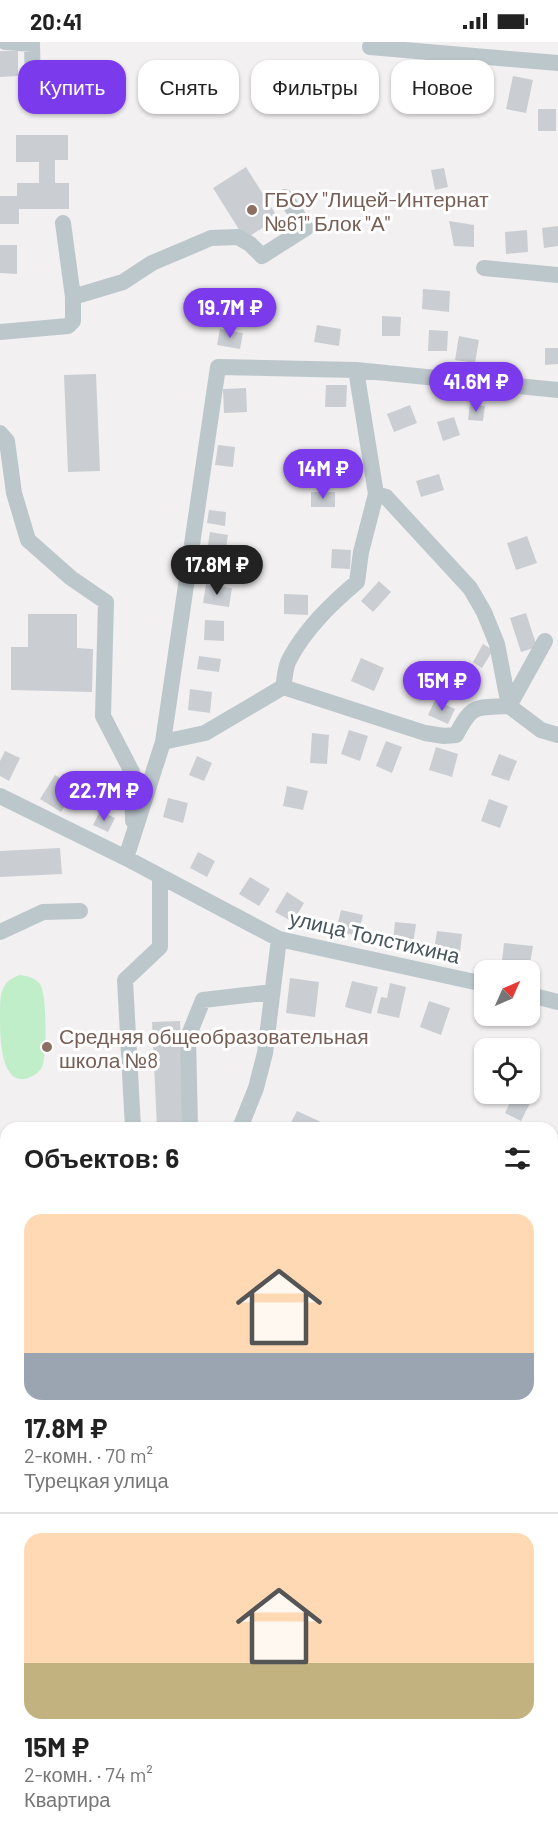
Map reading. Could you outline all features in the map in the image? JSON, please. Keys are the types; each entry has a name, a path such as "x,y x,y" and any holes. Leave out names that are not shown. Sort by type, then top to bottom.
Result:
{"street":[{"path":"5,42 32,44 32,60"},
{"path":"370,47 558,63"},
{"path":"73,297 123,282 152,263 211,238 238,237 250,244 262,256 306,228 285,197"},
{"path":"0,332 68,326 73,321 73,297 63,223"},
{"path":"484,268 558,275"},
{"path":"126,858 163,742 218,367 356,370 558,390"},
{"path":"163,742 205,733 283,687 288,661 307,634 336,600 357,582 361,552 376,494 356,370"},
{"path":"0,433 7,441 14,493 28,540 71,578 106,602 103,716 132,772 133,836"},
{"path":"376,494 386,497 470,588 484,612 497,644 509,706"},
{"path":"509,706 546,641"},
{"path":"283,687 424,733 456,735 474,709 509,706 541,730 558,735"},
{"name":"улица Толстихина","path":"0,796 126,858 279,939 474,982"},
{"path":"133,1122 124,980 160,946 160,876"},
{"path":"0,932 42,912 80,911"},
{"path":"242,1122 256,1088 265,1053 279,939"},
{"path":"190,1122 188,1037 203,1000 272,992"},
{"path":"540,998 558,1002"}],"green space":[{"path":"20,975 36,980 40,984 46,1025 42,1067 34,1075 24,1079 16,1078 10,1073 3,1056 0,1034 2,990 8,981"}],"building":[{"path":"0,51 18,51 18,76 0,77"},
{"path":"513,76 533,80 526,113 506,109"},
{"path":"538,109 556,109 556,131 538,131"},
{"path":"16,135 68,135 68,160 55,160 55,183 69,183 69,209 19,209 19,224 0,224 0,196 17,196 17,183 39,183 39,162 16,162"},
{"path":"246,167 278,218 245,239 213,188"},
{"path":"444,168 448,187 435,190 431,170"},
{"path":"449,221 474,225 474,247 454,246"},
{"path":"558,226 558,246 544,248 542,228"},
{"path":"527,230 528,252 506,254 505,232"},
{"path":"0,245 17,245 17,274 0,273"},
{"path":"423,289 450,291 449,312 422,309"},
{"path":"382,316 401,317 400,336 382,336"},
{"path":"317,325 341,329 339,346 314,342"},
{"path":"220,329 243,333 240,349 217,345"},
{"path":"429,330 448,331 447,351 428,351"},
{"path":"459,336 479,340 475,363 455,360"},
{"path":"545,348 558,348 558,364 545,365"},
{"path":"96,374 100,471 68,472 64,375"},
{"path":"326,385 347,385 346,407 325,407"},
{"path":"246,388 247,412 224,413 223,389"},
{"path":"470,404 485,406 483,421 468,420"},
{"path":"410,405 417,423 394,432 387,414"},
{"path":"454,417 460,435 443,441 437,422"},
{"path":"218,445 235,447 233,467 215,465"},
{"path":"439,474 444,490 421,497 416,481"},
{"path":"311,492 335,492 335,507 311,507"},
{"path":"209,510 226,512 225,526 207,523"},
{"path":"210,532 228,535 225,554 207,551"},
{"path":"527,536 537,563 516,570 507,543"},
{"path":"332,549 351,550 350,569 331,568"},
{"path":"379,581 391,592 373,612 361,601"},
{"path":"206,584 232,588 229,607 203,603"},
{"path":"284,594 308,595 308,615 284,614"},
{"path":"526,613 537,647 521,652 510,618"},
{"path":"28,614 77,614 77,648 93,649 92,692 11,690 11,647 28,647"},
{"path":"205,620 224,621 224,641 204,640"},
{"path":"483,644 493,650 482,668 473,662"},
{"path":"199,656 221,659 219,672 197,669"},
{"path":"361,658 384,668 374,691 351,681"},
{"path":"190,689 212,692 210,713 188,710"},
{"path":"435,700 455,709 448,724 428,715"},
{"path":"349,730 368,736 360,761 341,754"},
{"path":"312,733 329,735 327,764 310,763"},
{"path":"386,741 402,747 392,773 376,766"},
{"path":"436,747 458,754 452,777 429,770"},
{"path":"5,751 20,758 9,781 0,776 0,761"},
{"path":"499,754 517,761 509,781 491,775"},
{"path":"197,756 212,763 204,781 189,775"},
{"path":"55,775 76,788 61,812 40,799"},
{"path":"287,786 308,791 303,810 283,806"},
{"path":"168,798 188,803 183,823 163,817"},
{"path":"489,799 508,806 500,828 481,821"},
{"path":"100,811 115,818 108,832 93,825"},
{"path":"60,848 62,874 0,877 0,851"},
{"path":"198,852 215,861 207,877 190,868"},
{"path":"250,877 270,889 259,906 239,894"},
{"path":"287,892 304,903 293,922 275,912"},
{"path":"341,910 363,915 358,936 336,931"},
{"path":"395,922 416,924 413,944 393,942"},
{"path":"437,931 462,934 460,953 434,950"},
{"path":"504,943 533,946 531,960 502,960"},
{"path":"290,978 319,982 315,1017 286,1013"},
{"path":"352,981 378,987 371,1014 345,1007"},
{"path":"390,983 406,987 399,1018 377,1013 381,997 387,998"},
{"path":"429,1001 450,1008 441,1035 420,1027"},
{"path":"180,1021 185,1122 157,1122 152,1022"},
{"path":"509,1104 530,1104 521,1121 505,1113"},
{"path":"297,1111 321,1122 291,1122"}],"place":[{"name":"ГБОУ \"Лицей-Интернат №61\" Блок \"А\"","path":"252,210"},
{"name":"Средняя общеобразовательная школа №8","path":"47,1047"}]}
